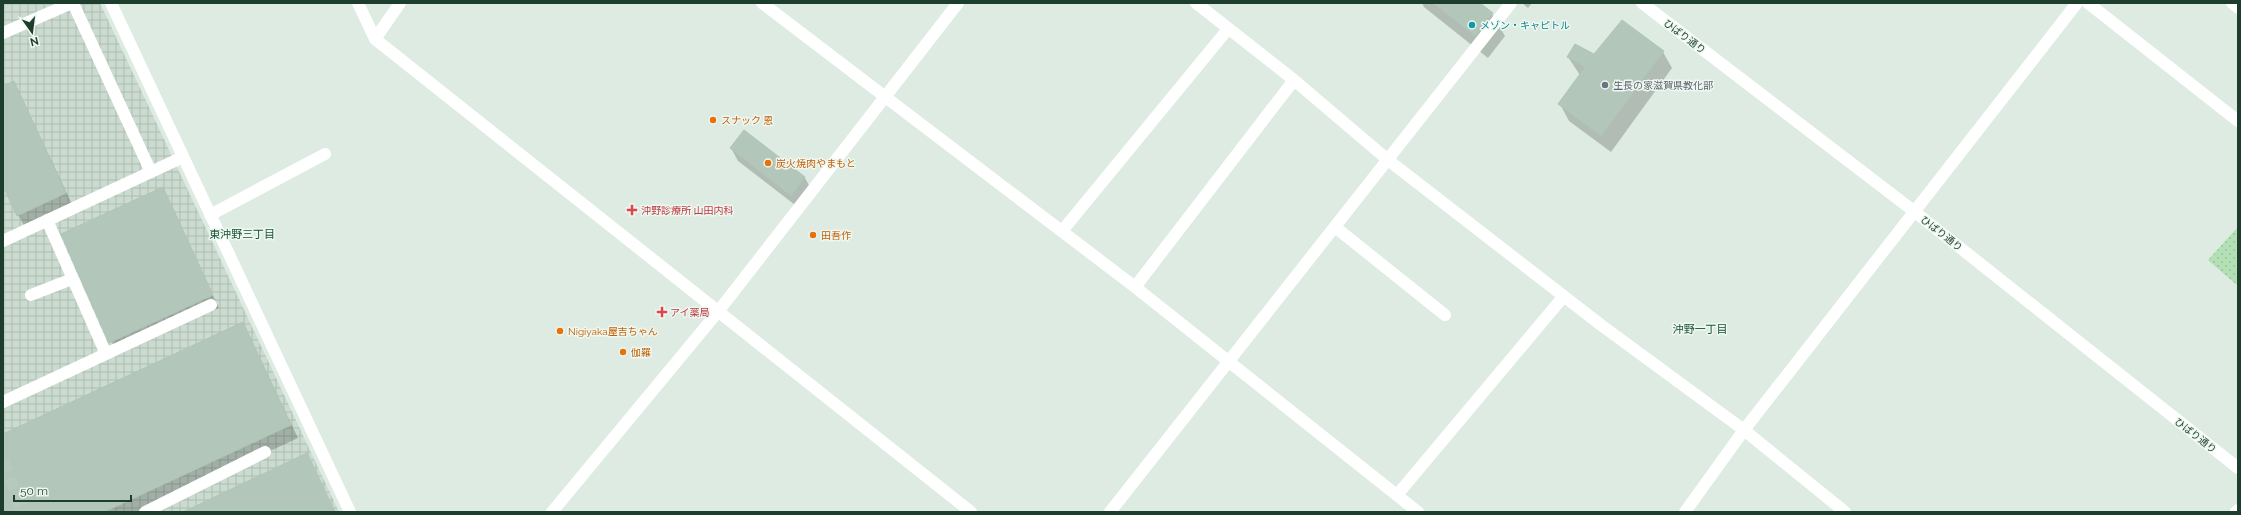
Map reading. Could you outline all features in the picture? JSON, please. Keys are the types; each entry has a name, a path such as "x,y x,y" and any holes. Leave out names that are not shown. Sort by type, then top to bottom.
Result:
{"street":[{"path":"3,33 73,3 151,172"},
{"path":"111,3 350,512"},
{"path":"358,3 375,39 718,313 971,512"},
{"path":"375,39 400,3"},
{"path":"762,3 1135,287 1418,512"},
{"path":"552,512 718,313 886,98 958,3"},
{"path":"1196,3 1294,80 1388,160 1564,296 1744,430 1846,512"},
{"path":"1110,512 1511,3"},
{"name":"ひばり通り","path":"1642,3 1915,212 2238,468"},
{"path":"1685,512 1744,430 2077,3"},
{"path":"2088,3 2238,121"},
{"path":"2232,3 2238,8"},
{"path":"1062,231 1228,29"},
{"path":"1135,287 1294,80"},
{"path":"210,215 325,154"},
{"path":"3,241 183,157"},
{"path":"46,220 106,354"},
{"path":"1335,227 1445,315"},
{"path":"31,296 72,279"},
{"path":"1396,495 1564,296"},
{"path":"3,402 211,305"},
{"path":"145,512 265,452"}],"shaded area":[{"path":"3,3 100,3 339,512 3,512"}],"green space":[{"path":"2238,227 2238,286 2208,260"}],"building":[{"name":"メゾン・キャピトル","path":"1433,3 1480,3 1493,13 1475,36"},
{"name":"生長の家滋賀県教化部","path":"1622,20 1664,51 1601,136 1558,104 1585,67 1567,57 1575,44 1594,54"},
{"path":"14,81 66,193 17,216 3,186 3,86"},
{"name":"炭火焼肉やまもと","path":"744,130 805,177 791,196 730,148"},
{"path":"163,187 213,295 109,343 61,234"},
{"path":"243,322 291,425 104,512 3,512 3,434"},
{"path":"307,453 335,512 183,512"}],"tunnel":[{"path":"3,461 23,512"}],"place":[{"name":"メゾン・キャピトル","path":"1472,25"},
{"name":"生長の家滋賀県教化部","path":"1605,85"},
{"name":"スナック 恩","path":"713,120"},
{"name":"炭火焼肉やまもと","path":"768,163"},
{"name":"沖野診療所 山田内科","path":"632,210"},
{"name":"田吾作","path":"813,235"},
{"name":"アイ薬局","path":"662,312"},
{"name":"Nigiyaka屋吉ちゃん","path":"560,331"},
{"name":"伽羅","path":"623,352"}],"district":[{"name":"東沖野三丁目","path":"242,234"},
{"name":"沖野一丁目","path":"1700,329"}]}
